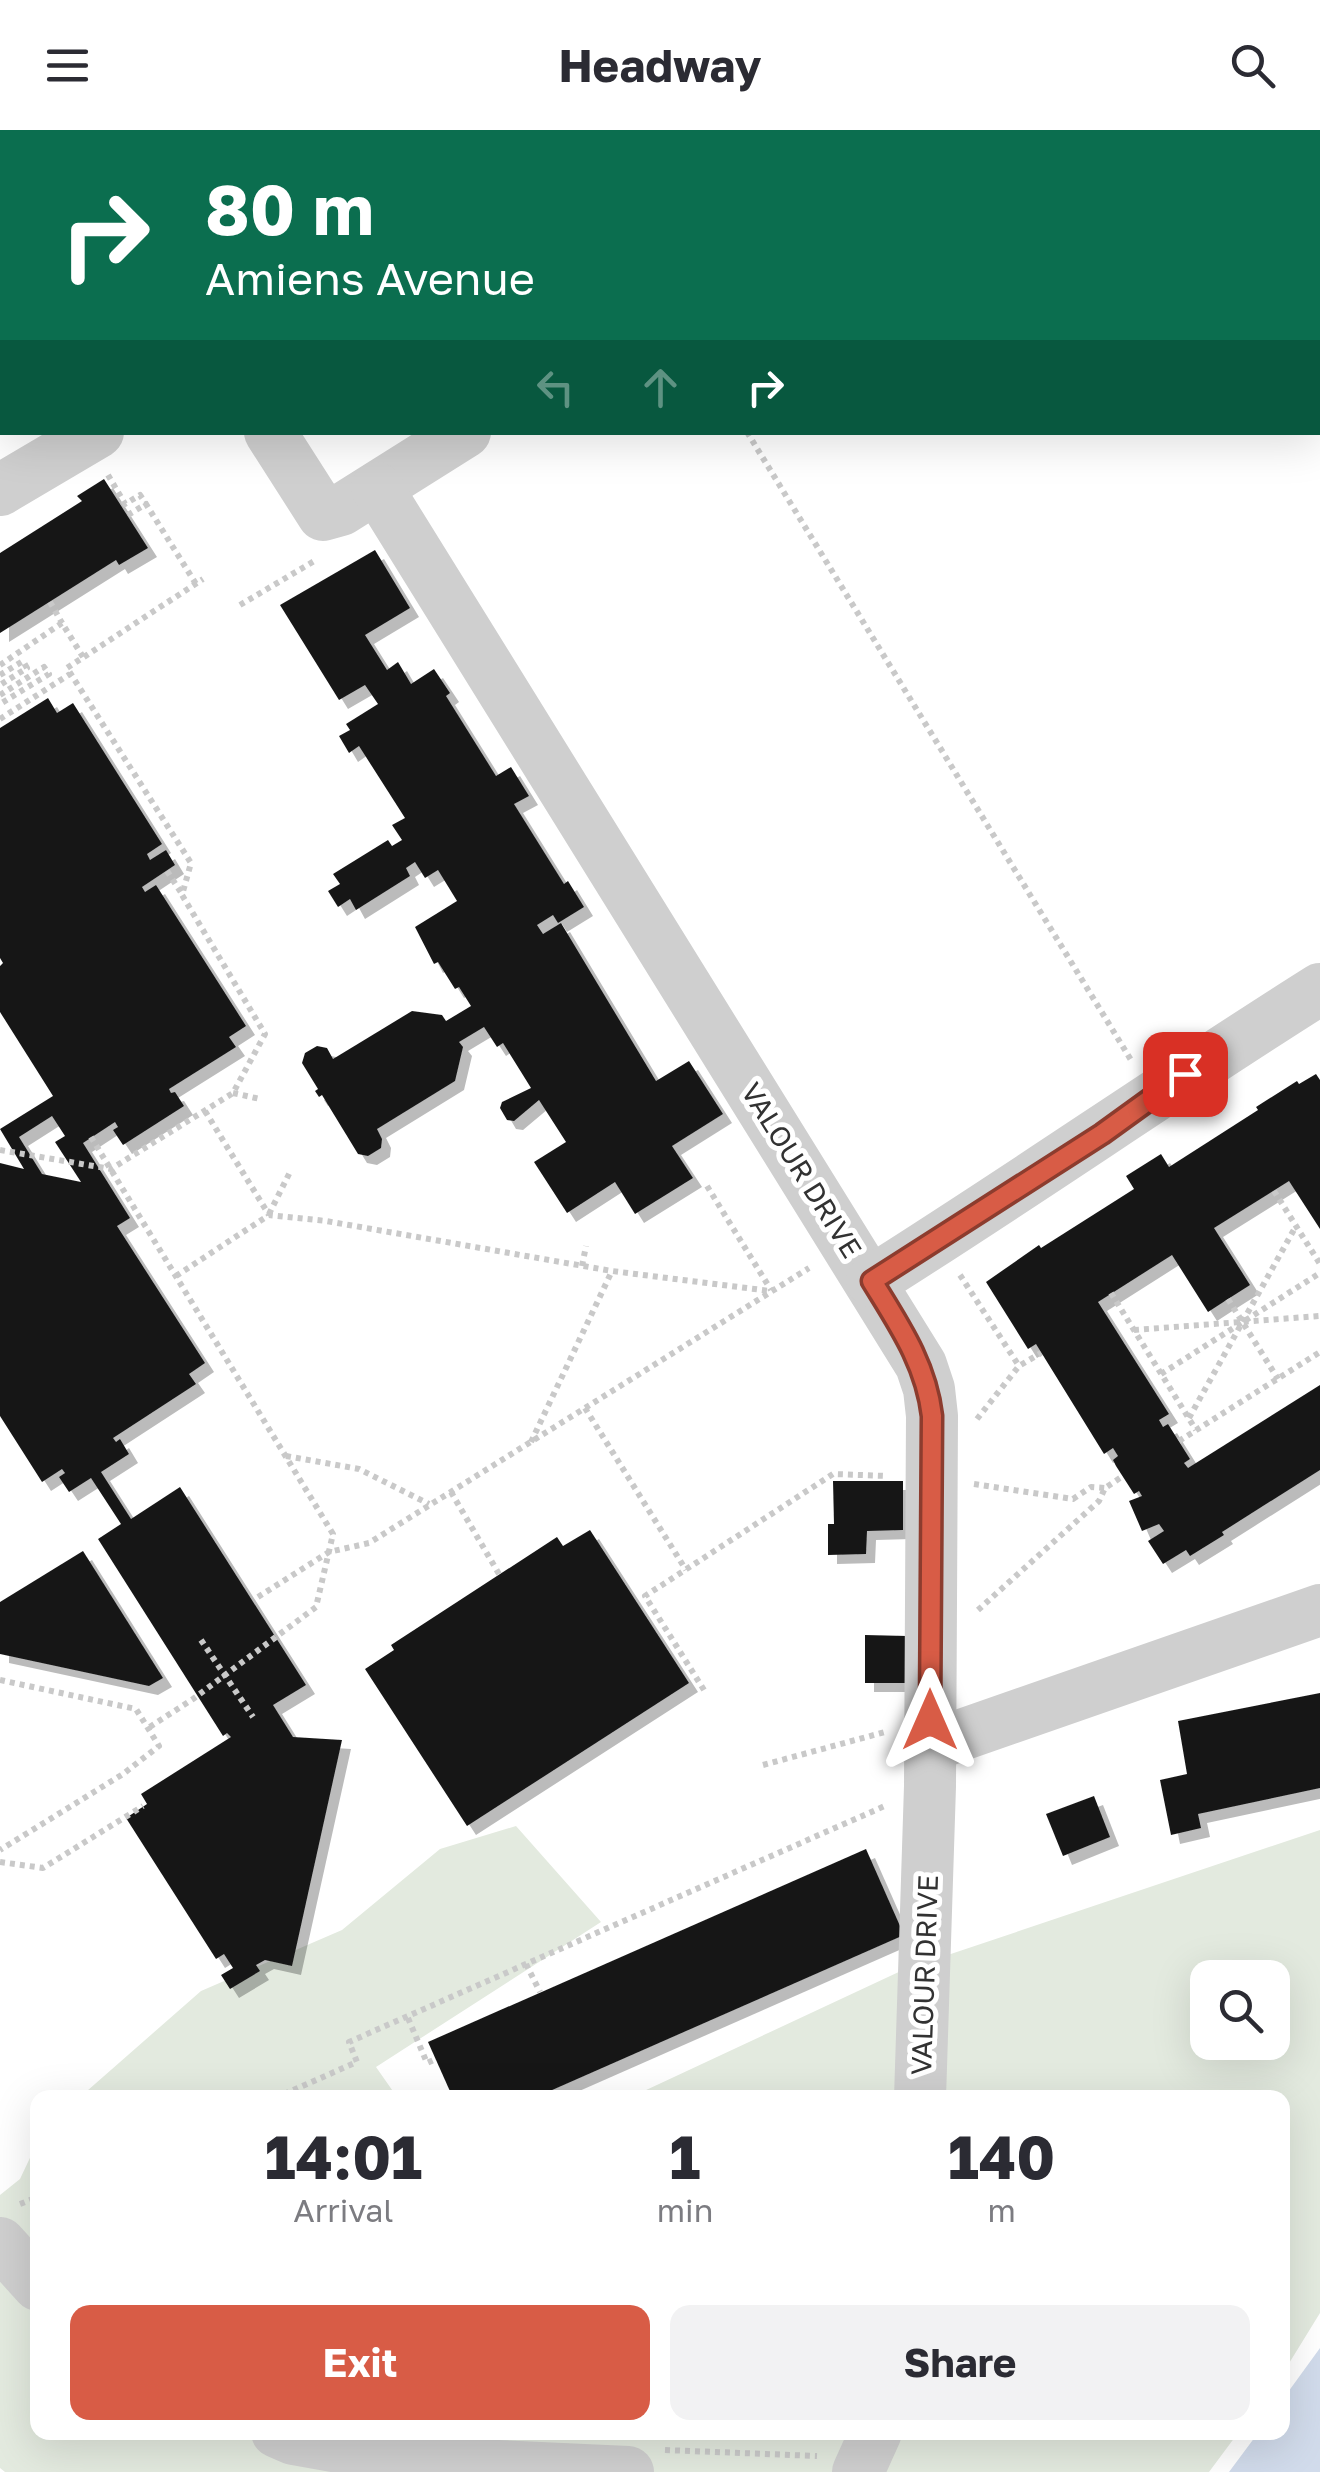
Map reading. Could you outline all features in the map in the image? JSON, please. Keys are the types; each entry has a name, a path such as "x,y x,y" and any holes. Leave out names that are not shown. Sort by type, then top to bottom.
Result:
{"street":[{"path":"272,435 323,515 342,510 460,435"},
{"path":"0,490 104,456"},
{"name":"VALOUR DRIVE","path":"377,488 921,1365 932,1416 917,1754 920,2090"},
{"path":"872,1281 1320,989"},
{"path":"917,1754 1320,1610"},
{"path":"0,2243 30,2276"},
{"path":"299,2440 430,2463 628,2472"},
{"path":"858,2472 872,2440"}],"path":[{"path":"749,435 1152,1095"},
{"path":"104,456 125,504 140,495 200,582 67,668 190,862 182,895"},
{"path":"128,515 146,504"},
{"path":"240,605 318,559"},
{"path":"50,602 83,657"},
{"path":"0,664 62,623"},
{"path":"0,675 23,661 27,668 0,685"},
{"path":"0,695 44,667 48,674 0,704"},
{"path":"1,722 70,674"},
{"path":"0,1150 111,1169 233,1093 265,1034 167,870"},
{"path":"233,1093 260,1099"},
{"path":"205,1111 269,1215"},
{"path":"92,1137 334,1534 316,1607 148,1728"},
{"path":"176,1276 269,1215 290,1172"},
{"path":"707,1186 772,1292"},
{"path":"1274,1191 1320,1264"},
{"path":"269,1215 326,1221 612,1271 772,1292"},
{"path":"1189,1418 1296,1226"},
{"path":"938,1239 1018,1366"},
{"path":"582,1266 586,1246"},
{"path":"258,1598 329,1552 370,1542 813,1266"},
{"path":"530,1442 612,1271"},
{"path":"1161,1374 1320,1273"},
{"path":"1111,1294 1196,1430"},
{"path":"1228,1299 1278,1379"},
{"path":"1134,1330 1320,1316"},
{"path":"1179,1441 1320,1352"},
{"path":"975,1422 1018,1366 1041,1353"},
{"path":"585,1408 686,1570"},
{"path":"286,1456 360,1469 430,1504"},
{"path":"704,1690 645,1596 833,1474 892,1476"},
{"path":"971,1483 1073,1499 1123,1476"},
{"path":"966,1621 1099,1501 1104,1488"},
{"path":"451,1492 500,1574"},
{"path":"201,1640 254,1717"},
{"path":"0,1680 136,1710 159,1746 123,1774 0,1850"},
{"path":"763,1765 917,1754"},
{"path":"293,2090 356,2062 349,2042 526,1964 917,1754"},
{"path":"0,1862 44,1868 143,1806"},
{"path":"526,1964 540,1992"},
{"path":"408,2018 427,2063 436,2059"}],"shaded area":[{"path":"516,1826 601,1922 376,2067 392,2090 88,2090 201,1991 342,1930 440,1849"},
{"path":"1320,1830 1320,2313 1290,2362 1290,2090 646,2090 903,1970"},
{"path":"30,2158 30,2440 1233,2440 1209,2472 5,2472 0,2468 0,2195 20,2179"}],"water":[{"path":"1320,2348 1320,2472 1229,2472 1253,2440 1290,2440 1290,2389"}],"building":[{"path":"104,479 148,548 119,565 116,560 0,633 0,553 82,501 77,496"},
{"path":"375,550 410,608 365,635 387,670 398,662 411,684 434,669 450,693 446,696 496,776 511,767 529,796 514,804 564,884 568,881 584,907 558,923 553,915 537,925 543,934 561,923 656,1081 689,1061 723,1114 672,1146 693,1178 635,1214 615,1182 567,1213 534,1162 566,1142 539,1100 514,1121 507,1120 500,1108 502,1102 531,1088 503,1043 497,1047 484,1027 459,1042 463,1047 455,1081 377,1129 381,1148 368,1156 358,1154 322,1095 319,1097 315,1091 318,1089 302,1063 305,1053 317,1046 327,1048 333,1059 412,1011 442,1015 446,1021 471,1006 438,962 434,964 415,927 457,901 438,870 425,878 415,862 406,868 410,876 356,910 350,899 338,907 328,891 340,884 333,874 388,840 392,846 402,840 392,825 405,818 359,746 349,753 339,736 350,730 346,724 378,704 365,685 339,700 280,605"},
{"path":"48,698 57,713 73,703 162,844 147,854 150,860 166,850 175,865 142,887 145,892 156,885 246,1026 229,1037 236,1047 169,1089 184,1106 123,1145 113,1130 118,1127 115,1122 83,1143 130,1218 117,1226 205,1363 189,1374 196,1384 113,1438 116,1442 120,1439 129,1454 101,1472 131,1519 180,1487 306,1685 273,1705 293,1737 342,1740 292,1966 265,1960 256,1965 260,1971 230,1989 221,1975 233,1968 224,1954 216,1959 126,1818 147,1804 141,1794 231,1737 227,1733 223,1736 98,1539 121,1524 91,1478 69,1492 59,1477 65,1473 62,1469 42,1482 0,1416 0,1163 24,1169 0,1129 53,1096 0,1012 0,728","holes":["52,1116 65,1136 55,1142 81,1182 42,1174 19,1137"]},
{"path":"1316,1074 1320,1080 1320,1229 1289,1181 1214,1228 1250,1285 1208,1312 1172,1255 1098,1302 1169,1414 1159,1420 1163,1427 1168,1424 1190,1459 1184,1463 1188,1468 1320,1385 1320,1470 1190,1556 1186,1550 1163,1564 1148,1541 1164,1531 1159,1524 1142,1531 1129,1501 1142,1496 1139,1491 1134,1494 1116,1466 1113,1460 1118,1456 1113,1448 1104,1454 1036,1344 1028,1349 986,1282 1039,1245 1041,1248 1134,1189 1126,1176 1161,1154 1169,1167 1297,1081 1299,1084"},
{"path":"833,1481 903,1481 903,1530 867,1531 866,1554 828,1555 828,1524 834,1524"},
{"path":"590,1530 689,1683 467,1826 365,1669 394,1650 391,1645 557,1537 563,1546"},
{"path":"83,1551 163,1678 149,1686 0,1654 0,1602"},
{"path":"865,1635 907,1636 908,1683 865,1683"},
{"path":"1320,1693 1320,1788 1198,1814 1201,1828 1171,1835 1160,1780 1187,1774 1178,1721"},
{"path":"1094,1796 1110,1837 1063,1856 1046,1814"},
{"path":"866,1849 904,1935 552,2090 449,2090 428,2042"}],"route":[{"path":"930,1720 929,1389 906,1336 872,1281 1102,1134 1185,1074"}]}
